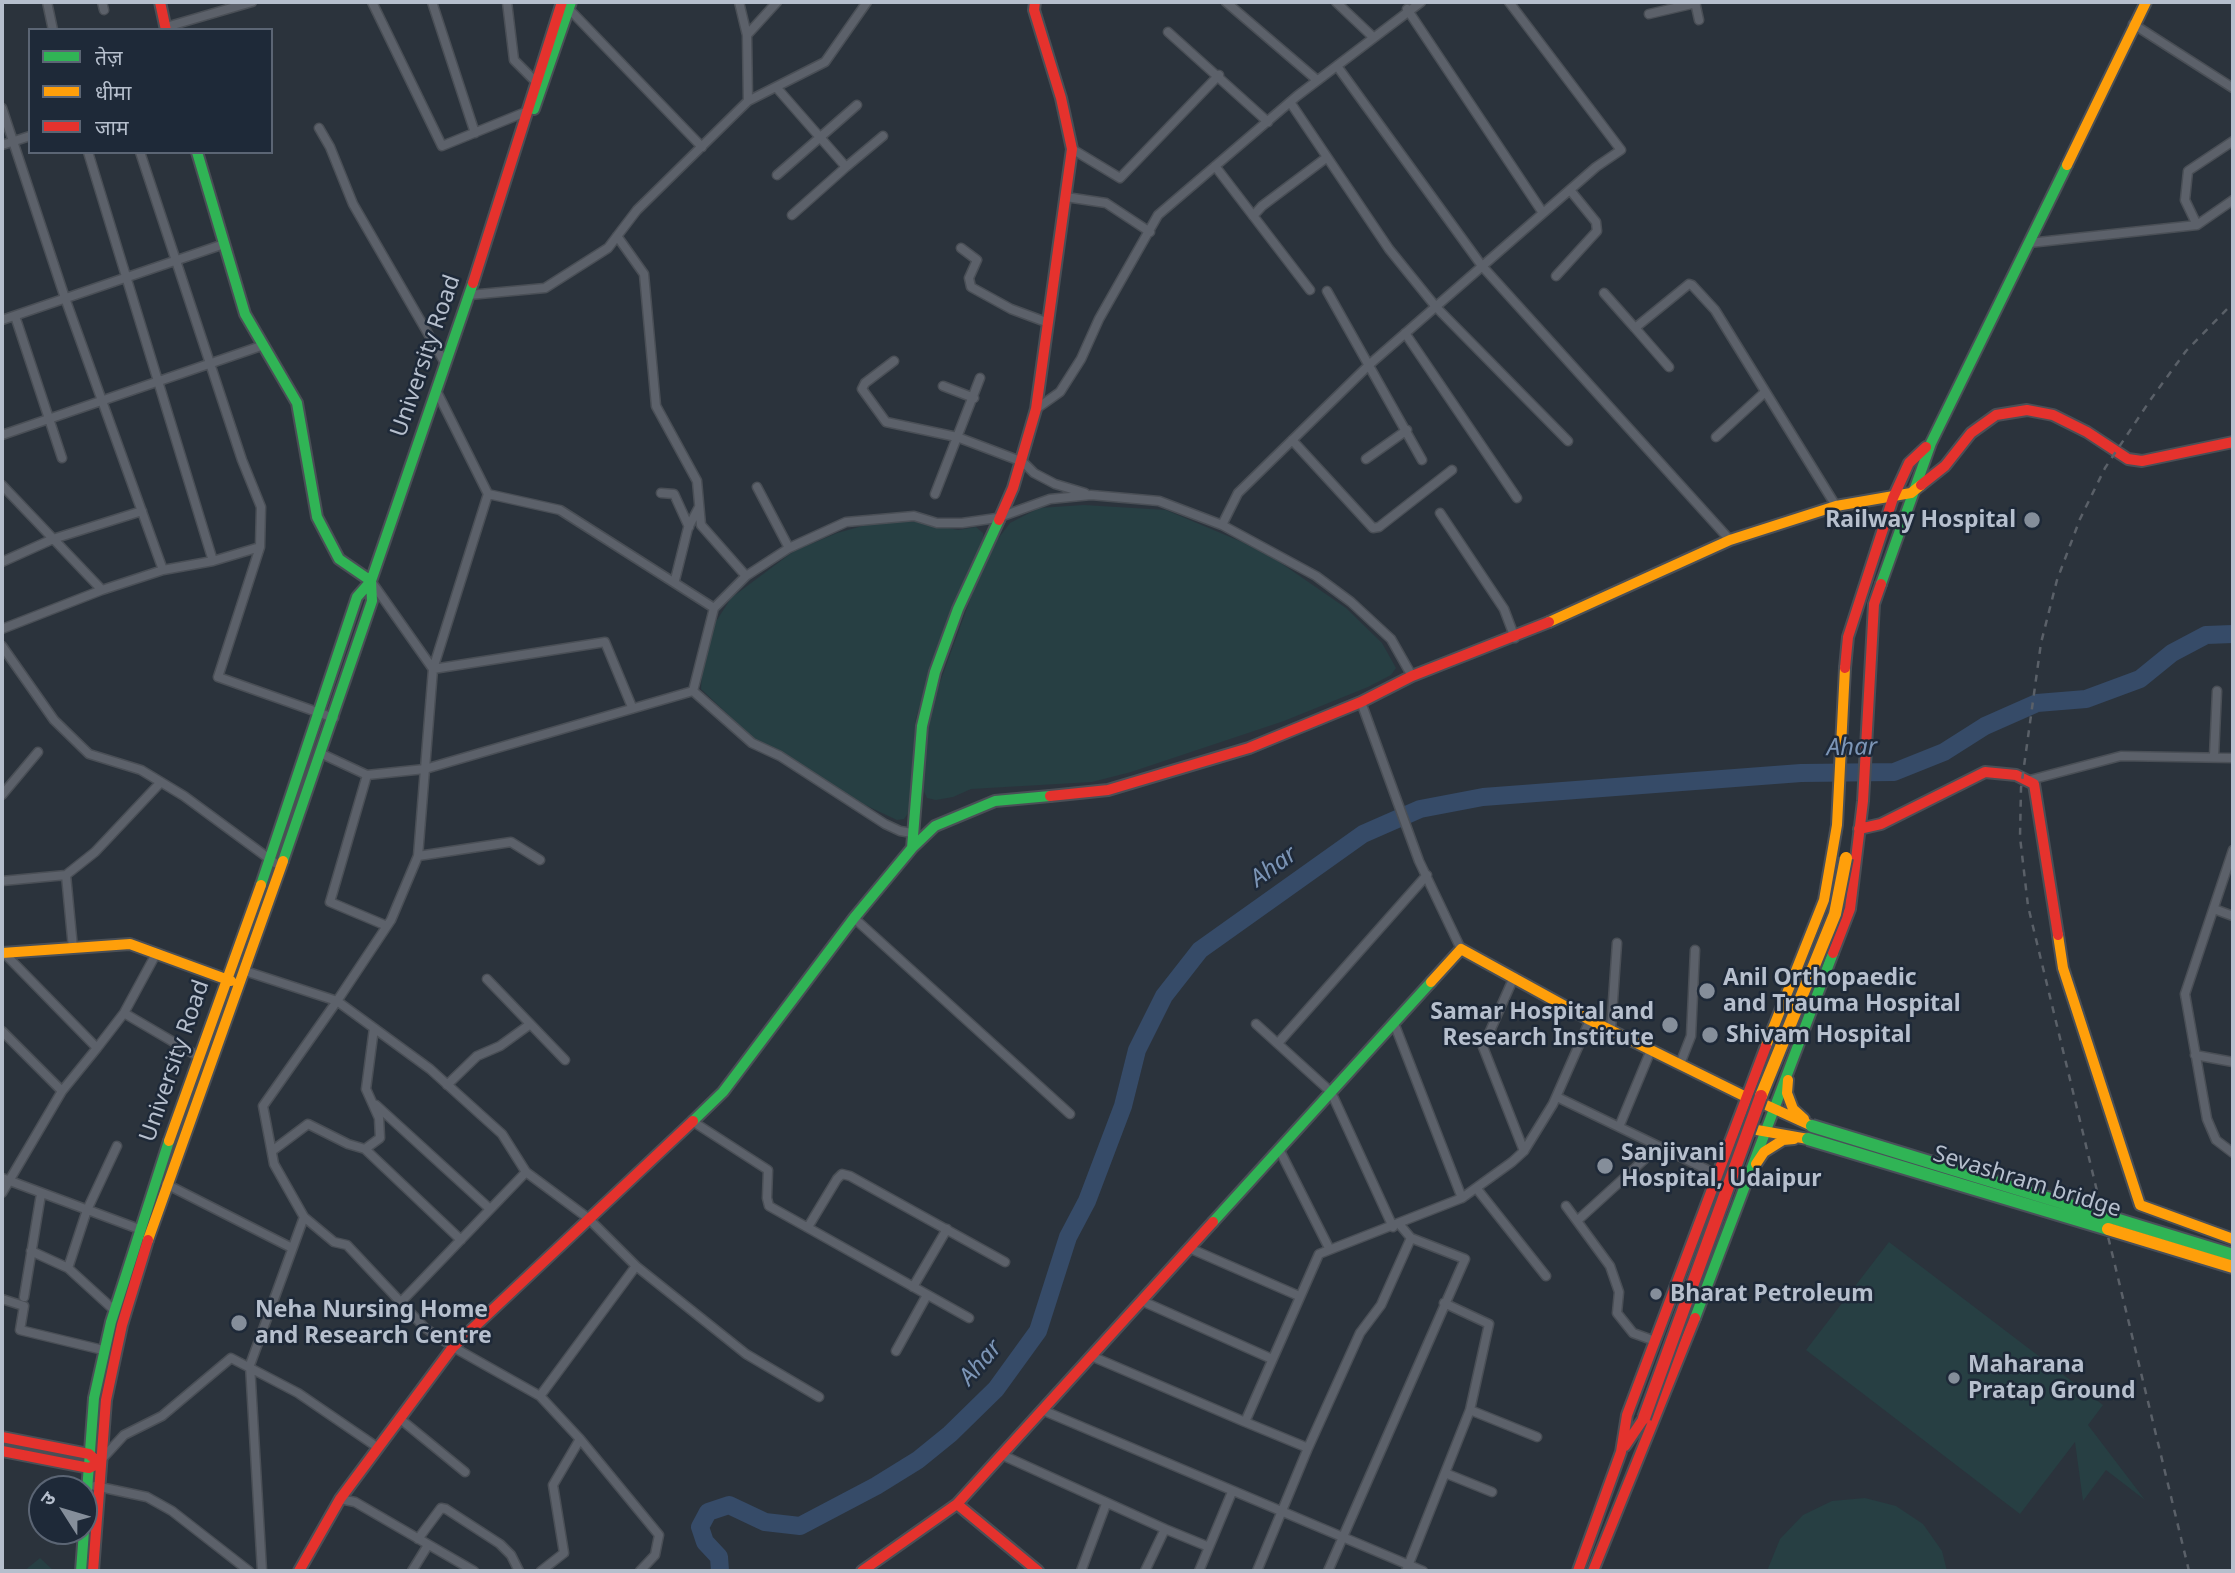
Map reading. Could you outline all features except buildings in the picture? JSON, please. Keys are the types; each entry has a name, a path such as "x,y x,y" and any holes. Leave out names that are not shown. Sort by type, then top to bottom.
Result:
{"main road":[{"path":"160,2 166,28"},
{"path":"2133,24 2140,2"},
{"path":"1593,1571 1767,1131 1788,1068 1850,909 1863,801 1874,604 1910,493 1931,443 2146,2"},
{"name":"University Road","path":"92,1461 112,1365 166,1184 243,977 320,713 357,597 371,581 437,392 519,143 536,82 567,4"},
{"name":"University Road","path":"519,143 545,85 567,4"},
{"path":"912,848 922,726 935,672 958,609 1023,462 1036,409 1046,322 1066,197 1072,149 1061,98 1031,5"},
{"path":"198,154 245,314 297,402 317,517 339,559 371,581"},
{"path":"299,1571 340,1499 453,1348 723,1092 854,918 912,848 935,826 972,808 995,802 1108,790 1249,748 1361,702 1412,676 1515,638 1730,540 1836,506 1910,493 1945,466 1972,433 1996,415 2027,410 2053,415 2087,432 2128,459 2142,461 2233,442"},
{"path":"1578,1571 1621,1452 1627,1415 1716,1174 1824,900 1837,825 1842,683 1848,636 1893,498 1909,463 1931,443"},
{"name":"University Road","path":"93,1475 92,1461 103,1350 139,1229 226,979 322,754 372,601 371,581"},
{"path":"1621,1452 1644,1418 1772,1068 1835,914 1846,858 1859,830 1891,820 1985,772 2030,780 2038,790 2063,968 2140,1205 2233,1239"},
{"path":"1837,825 1846,858"},
{"path":"3,953 130,944 226,979 243,977"},
{"path":"862,1571 957,1504 1461,949 1590,1020 1746,1097 1774,1108 1810,1132"},
{"path":"1788,1068 1787,1093 1793,1109 1810,1132"},
{"path":"1735,1127 1810,1132"},
{"path":"1752,1169 1764,1152 1783,1140 1810,1132"},
{"name":"Sevashram bridge","path":"1810,1132 2233,1255"},
{"name":"Sevashram bridge","path":"1810,1132 2233,1267"},
{"path":"1640,1457 1644,1418"},
{"path":"2,1437 92,1461"},
{"path":"2,1451 92,1461"},
{"path":"957,1504 1038,1571"},
{"name":"University Road","path":"81,1571 85,1545"},
{"name":"University Road","path":"93,1545 93,1571"}],"street":[{"path":"47,2 53,28"},
{"path":"166,28 252,2"},
{"path":"372,2 442,146 528,111"},
{"path":"432,2 475,132"},
{"path":"507,2 514,60 536,82"},
{"path":"739,2 747,34 748,101"},
{"path":"747,34 776,2"},
{"path":"469,295 545,288 608,248 637,210 748,101 825,62 867,2"},
{"path":"1226,2 1317,80"},
{"path":"1336,2 1373,37"},
{"path":"1036,409 1059,392 1081,359 1099,319 1158,215 1317,80 1407,9 1421,2"},
{"path":"1222,525 1238,493 1370,364 1570,190 1622,150 1508,2"},
{"path":"1649,14 1696,3 1699,20"},
{"path":"567,4 702,147"},
{"path":"1407,9 1543,213"},
{"path":"2133,24 2233,88"},
{"path":"1168,32 1219,75 1268,122"},
{"path":"1337,66 1482,267 1730,540"},
{"path":"1072,149 1120,178 1219,75"},
{"path":"776,86 846,167"},
{"path":"1290,102 1389,249 1436,307 1568,441"},
{"path":"778,175 857,105"},
{"path":"2,108 65,298 163,570"},
{"path":"319,128 330,147 353,204 445,363"},
{"path":"792,215 883,136"},
{"path":"2,145 28,137"},
{"path":"2197,225 2185,200 2188,171 2233,141"},
{"path":"89,154 124,278 213,561"},
{"path":"142,154 210,363 261,507 260,547 218,677 334,718"},
{"path":"1253,216 1262,206 1326,158"},
{"path":"1216,166 1310,290"},
{"path":"1556,276 1597,231 1596,222 1570,190"},
{"path":"1066,197 1106,203 1150,232"},
{"path":"2029,243 2197,225 2233,200"},
{"path":"617,236 644,274 656,406 697,481 701,525 746,576"},
{"path":"2,320 224,244"},
{"path":"961,248 977,260 969,278 971,287 1011,309 1046,322"},
{"path":"1635,328 1689,284 1692,285 1715,310 1836,506"},
{"path":"1327,290 1422,460"},
{"path":"1604,293 1669,367"},
{"path":"15,316 62,457"},
{"path":"1405,333 1517,498"},
{"path":"2,437 264,345"},
{"path":"894,361 864,383 864,395 886,422 957,437 1023,462 1034,473 1055,484 1091,495"},
{"path":"935,494 980,378"},
{"path":"943,386 974,398"},
{"path":"437,392 488,494 433,669 418,856 387,926 263,1106 274,1164 304,1217 334,1242 347,1245 425,1328 453,1348 540,1396 580,1439 659,1535 655,1555 640,1571"},
{"path":"1716,437 1764,393"},
{"path":"1366,459 1407,430"},
{"path":"1292,440 1373,528 1378,527 1452,470"},
{"path":"2,485 103,590"},
{"path":"757,487 789,548"},
{"path":"661,493 674,494 689,527"},
{"path":"488,494 560,510 675,580 714,608"},
{"path":"692,691 714,608 746,576 789,548 845,522 914,516 937,523 962,523 997,518 1050,499 1091,495 1158,501 1222,525 1316,576 1351,602 1391,639 1412,676"},
{"path":"675,580 689,527 699,506"},
{"path":"2,562 53,538 142,511"},
{"path":"1440,513 1504,609 1515,638"},
{"path":"2,629 163,570 213,561 260,547"},
{"path":"371,581 433,669"},
{"path":"433,669 605,642 632,707"},
{"path":"2,646 54,720 89,754 141,770 276,864"},
{"path":"692,691 752,743 780,757 885,824 912,833"},
{"path":"322,754 367,775 425,769 692,691"},
{"path":"2214,756 2217,691"},
{"path":"1361,702 1419,861 1461,949"},
{"path":"2,794 38,752"},
{"path":"2030,780 2121,756 2233,758"},
{"path":"367,775 330,902 387,926"},
{"path":"2,881 66,875 94,852 161,782"},
{"path":"418,856 511,842 540,860"},
{"path":"2233,850 2185,994 2207,1119 2216,1140 2233,1153"},
{"path":"66,875 74,948"},
{"path":"1279,1042 1427,875"},
{"path":"2214,909 2233,916"},
{"path":"854,918 1070,1114"},
{"path":"1611,1029 1617,943"},
{"path":"1680,1064 1691,1036 1695,950"},
{"path":"3,953 97,1048"},
{"path":"2,1193 6,1181 62,1091 124,1013 156,954"},
{"path":"243,977 337,1002 374,1028 447,1085 502,1134 526,1172 588,1218 636,1266 746,1354 819,1397"},
{"path":"1514,977 1483,1047 1524,1151"},
{"path":"487,979 565,1060"},
{"path":"124,1013 200,1057"},
{"path":"1245,1422 1320,1254 1329,1248 1397,1226 1462,1198 1478,1189 1524,1151 1557,1097 1590,1020"},
{"path":"1394,1023 1462,1198"},
{"path":"1256,1024 1279,1042 1331,1092 1397,1226 1411,1238 1465,1259 1328,1571"},
{"path":"447,1085 477,1056 500,1046 529,1025"},
{"path":"365,1149 380,1138 379,1118 366,1089 374,1028"},
{"path":"2,1031 62,1091"},
{"path":"1619,1127 1651,1050"},
{"path":"2195,1055 2233,1062"},
{"path":"1557,1097 1716,1174"},
{"path":"374,1103 490,1209"},
{"path":"692,1121 768,1170 766,1198 769,1206 969,1318"},
{"path":"272,1151 308,1124 348,1144 365,1149 460,1240"},
{"path":"68,1268 87,1210 117,1146"},
{"path":"1578,1220 1658,1147"},
{"path":"1279,1149 1329,1248"},
{"path":"401,1302 526,1172"},
{"path":"808,1227 842,1174 1005,1262"},
{"path":"6,1181 139,1229"},
{"path":"166,1184 292,1248"},
{"path":"1478,1189 1546,1276"},
{"path":"24,1297 41,1194"},
{"path":"1566,1206 1610,1266 1619,1292 1616,1313 1633,1333 1655,1340"},
{"path":"262,1571 250,1365 304,1217"},
{"path":"913,1287 947,1229"},
{"path":"1257,1571 1360,1333 1381,1305 1411,1238"},
{"path":"1189,1248 1299,1296"},
{"path":"31,1251 68,1268 114,1310"},
{"path":"540,1396 636,1266"},
{"path":"897,1351 927,1295"},
{"path":"2,1299 24,1306 20,1330 103,1350"},
{"path":"1142,1301 1272,1359"},
{"path":"1407,1568 1471,1410 1489,1324 1444,1303"},
{"path":"1091,1356 1308,1448"},
{"path":"92,1461 124,1435 162,1416 232,1358 250,1365 340,1419 377,1447"},
{"path":"1042,1410 1232,1492 1344,1536 1407,1568 1423,1571"},
{"path":"1471,1410 1537,1437"},
{"path":"399,1418 465,1472"},
{"path":"541,1571 564,1553 553,1485 580,1439"},
{"path":"1002,1455 1107,1504 1209,1547"},
{"path":"1445,1473 1492,1492"},
{"path":"98,1487 147,1497 172,1511 249,1571"},
{"path":"1199,1571 1232,1492"},
{"path":"340,1499 355,1502 474,1571"},
{"path":"1081,1571 1107,1504"},
{"path":"418,1539 441,1508 446,1509 500,1544 519,1571"},
{"path":"1145,1571 1165,1529"},
{"path":"412,1571 428,1545"}],"green space":[{"path":"1084,505 1166,510 1242,542 1278,561 1346,608 1382,643 1396,668 1391,675 1368,687 1284,721 1131,772 1092,782 971,789 953,797 936,800 927,798 921,785 932,704 975,586 994,544 1010,523 1039,508"},
{"path":"877,522 920,522 958,530 976,527 983,533 984,541 947,620 916,718 909,812 904,819 897,820 863,804 755,740 701,689 702,667 715,623 731,598 794,551 837,533"},
{"name":"Maharana Pratap Ground","path":"1889,1242 2103,1405 2088,1425 2145,1500 2106,1470 2083,1501 2075,1442 2020,1514 1806,1350"},
{"path":"1865,1498 1896,1506 1923,1524 1942,1551 1947,1571 1767,1571 1780,1539 1803,1515 1832,1501"},
{"path":"40,1558 54,1571 24,1571"}],"waterway":[{"name":"Ahar","path":"720,1571 719,1557 705,1542 700,1527 708,1512 729,1505 765,1522 800,1526 876,1486 918,1460 950,1434 996,1389 1038,1331 1068,1237 1087,1201 1123,1106 1137,1050 1164,996 1200,950 1363,834 1420,809 1483,797 1801,773 1894,772 1944,752 1985,726 2037,703 2086,699 2140,679 2172,653 2206,635 2233,634"}],"railway":[{"path":"2189,1571 2028,906 2020,837 2021,788 2041,643 2057,580 2080,519 2105,468 2151,399 2186,351 2233,303"}],"traffic: fast":[{"path":"534,109 571,2"},
{"path":"198,154 245,314 297,403 317,517 339,559 371,581"},
{"path":"1881,584 1931,443 2067,165"},
{"path":"283,861 372,601 371,581 473,283"},
{"path":"912,848 922,726 935,672 958,609 999,520"},
{"path":"261,885 357,597 371,581"},
{"path":"693,1121 723,1092 854,918 912,848 935,826 995,801 1050,796"},
{"path":"1695,1318 1833,953"},
{"path":"1213,1222 1431,982"},
{"path":"1812,1126 2233,1255"},
{"path":"1808,1139 2108,1229"},
{"path":"81,1571 94,1398 111,1322 169,1141"}],"traffic: slow":[{"path":"2067,165 2146,2"},
{"path":"1549,622 1730,540 1836,506 1911,493 1921,485"},
{"path":"1766,1046 1824,900 1837,825 1845,668"},
{"path":"1761,1096 1835,914 1846,858"},
{"path":"148,1240 283,861"},
{"path":"169,1141 261,885"},
{"path":"2058,935 2063,968 2140,1205 2233,1239"},
{"path":"2,953 130,944 231,981"},
{"path":"1431,982 1461,949 1590,1020 1746,1097"},
{"path":"1788,1080 1787,1093 1793,1109 1804,1119"},
{"path":"1766,1105 1812,1126"},
{"path":"1757,1130 1808,1139"},
{"path":"1756,1164 1764,1152 1783,1140 1794,1139"},
{"path":"2108,1229 2233,1267"}],"traffic: jam":[{"path":"160,2 166,28"},
{"path":"473,283 562,2"},
{"path":"999,520 1013,488 1036,409 1072,149 1061,98 1034,10 1035,2"},
{"path":"1921,485 1945,466 1971,433 1996,415 2027,410 2053,415 2087,432 2128,459 2142,461 2233,442"},
{"path":"1845,668 1848,637 1893,498 1909,463 1926,447"},
{"path":"1833,953 1850,909 1863,801 1874,604 1881,584"},
{"path":"1050,796 1108,790 1249,748 1361,702 1412,676 1549,622"},
{"path":"1859,829 1881,824 1985,772 2016,775 2034,784 2058,935"},
{"path":"1578,1571 1621,1452 1627,1415 1766,1046"},
{"path":"1644,1418 1761,1096"},
{"path":"299,1571 340,1499 453,1347 693,1121"},
{"path":"1038,1571 957,1504 1213,1222"},
{"path":"93,1571 106,1400 122,1325 148,1240"},
{"path":"1593,1571 1695,1318"},
{"path":"1625,1446 1644,1418"},
{"path":"2,1437 89,1454 99,1463 89,1468 2,1451"},
{"path":"862,1571 957,1504"}],"place":[{"name":"Railway Hospital","path":"2032,520"},
{"name":"Anil Orthopaedic and Trauma Hospital","path":"1707,991"},
{"name":"Samar Hospital and Research Institute","path":"1670,1025"},
{"name":"Shivam Hospital","path":"1710,1035"},
{"name":"Sanjivani Hospital, Udaipur","path":"1605,1166"},
{"name":"Bharat Petroleum","path":"1656,1294"},
{"name":"Neha Nursing Home and Research Centre","path":"239,1323"},
{"name":"Maharana Pratap Ground","path":"1954,1378"}]}
